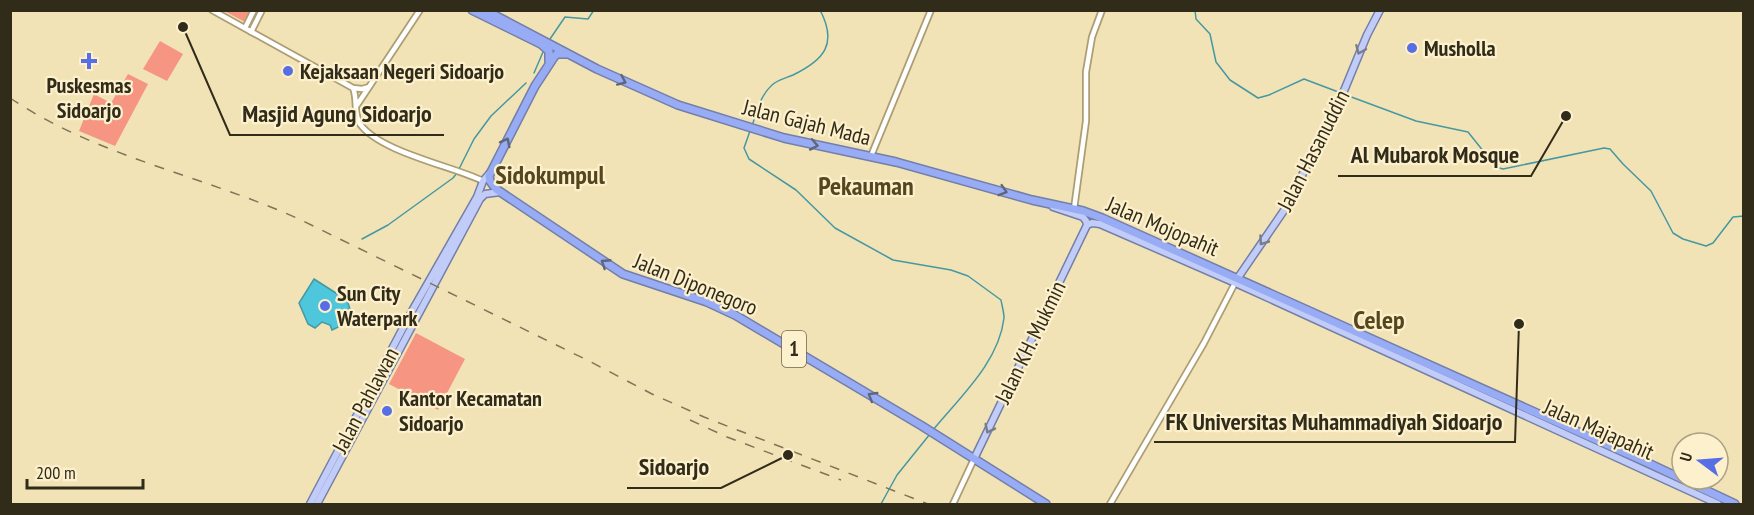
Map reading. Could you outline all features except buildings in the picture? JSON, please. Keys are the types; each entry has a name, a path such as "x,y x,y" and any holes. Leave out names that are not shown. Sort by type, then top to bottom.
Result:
{"highway":[{"path":"472,10 546,44"},
{"path":"485,10 546,44 549,60"},
{"name":"Jalan Gajah Mada","path":"546,44 663,99 744,126 801,143 871,156 1074,209"},
{"path":"500,192 490,181 491,171 549,60 557,54 570,54"},
{"name":"Jalan Diponegoro","path":"500,192 623,274 707,302 735,315 974,459"},
{"name":"Jalan Mojopahit","path":"1074,209 1102,218 1236,280"},
{"name":"Jalan Majapahit","path":"1236,280 1511,406 1648,463 1720,503 1735,504"},
{"name":"1","path":"974,459 1046,504"}],"main road":[{"name":"Jalan Hasanuddin","path":"1236,280 1285,209 1341,98 1380,10"},
{"name":"Jalan Pahlawan","path":"317,504 324,484 483,181 491,171"},
{"name":"Jalan Pahlawan","path":"324,484 480,199 483,181"},
{"path":"480,199 485,194 500,192"},
{"name":"Jalan Gajah Mada","path":"1043,202 1083,217 1087,225"},
{"name":"Jalan Mojopahit","path":"1087,225 1100,224 1236,280"},
{"name":"Jalan KH. Mukmin","path":"974,459 1087,225"},
{"name":"Jalan Pahlawan","path":"310,504 320,492"}],"street":[{"path":"212,10 353,88 369,87"},
{"path":"245,28 254,10"},
{"path":"251,32 262,10"},
{"path":"356,106 420,10"},
{"path":"871,156 931,10"},
{"path":"1074,209 1086,121 1086,72 1092,37 1101,10"},
{"path":"353,88 359,122 375,137 411,155 483,181"},
{"path":"1110,504 1204,343 1236,280"},
{"path":"953,504 974,459"}],"shaded area":[{"path":"224,11 251,11 245,22"},
{"path":"160,41 183,54 167,81 143,69"},
{"path":"128,74 148,84 115,146 79,131 94,94 111,103"},
{"path":"416,333 465,359 438,410 389,384"}],"water":[{"name":"Sun City Waterpark","path":"314,279 347,300 350,309 347,310 347,321 332,330 330,325 322,322 315,328 308,324 299,303"}],"waterway":[{"path":"550,39 565,17 588,19 594,10"},
{"path":"752,126 757,109 768,89 779,80 813,63 825,50 828,32 820,10"},
{"path":"1195,10 1196,19 1210,34 1216,62 1230,80 1258,98 1304,79 1341,93"},
{"path":"534,73 543,52"},
{"path":"459,169 474,139 491,116 526,83"},
{"path":"1346,95 1416,121 1468,132 1496,167 1503,169 1604,148 1610,149 1651,191 1673,233 1683,239 1706,246 1713,243 1733,217 1744,216"},
{"path":"750,131 744,148 749,159 796,190 835,228 893,260 951,270 968,276 1001,300 1004,318 995,349 977,378 933,430"},
{"path":"362,239 388,225 457,173"},
{"path":"881,504 897,475 930,434"}],"railway":[{"path":"10,98 79,136 299,219 652,394 704,417 928,504"},
{"path":"690,420 727,437 841,480"}],"place":[{"name":"Masjid Agung Sidoarjo","path":"183,27"},
{"name":"Musholla","path":"1412,48"},
{"name":"Puskesmas Sidoarjo","path":"89,61"},
{"name":"Kejaksaan Negeri Sidoarjo","path":"288,71"},
{"name":"Al Mubarok Mosque","path":"1566,116"},
{"name":"Sun City Waterpark","path":"325,306"},
{"name":"FK Universitas Muhammadiyah Sidoarjo","path":"1519,324"},
{"name":"Kantor Kecamatan Sidoarjo","path":"387,411"},
{"name":"Sidoarjo","path":"788,455"}],"district":[{"name":"Sidokumpul","path":"550,175"},
{"name":"Pekauman","path":"866,186"},
{"name":"Celep","path":"1379,320"}]}
